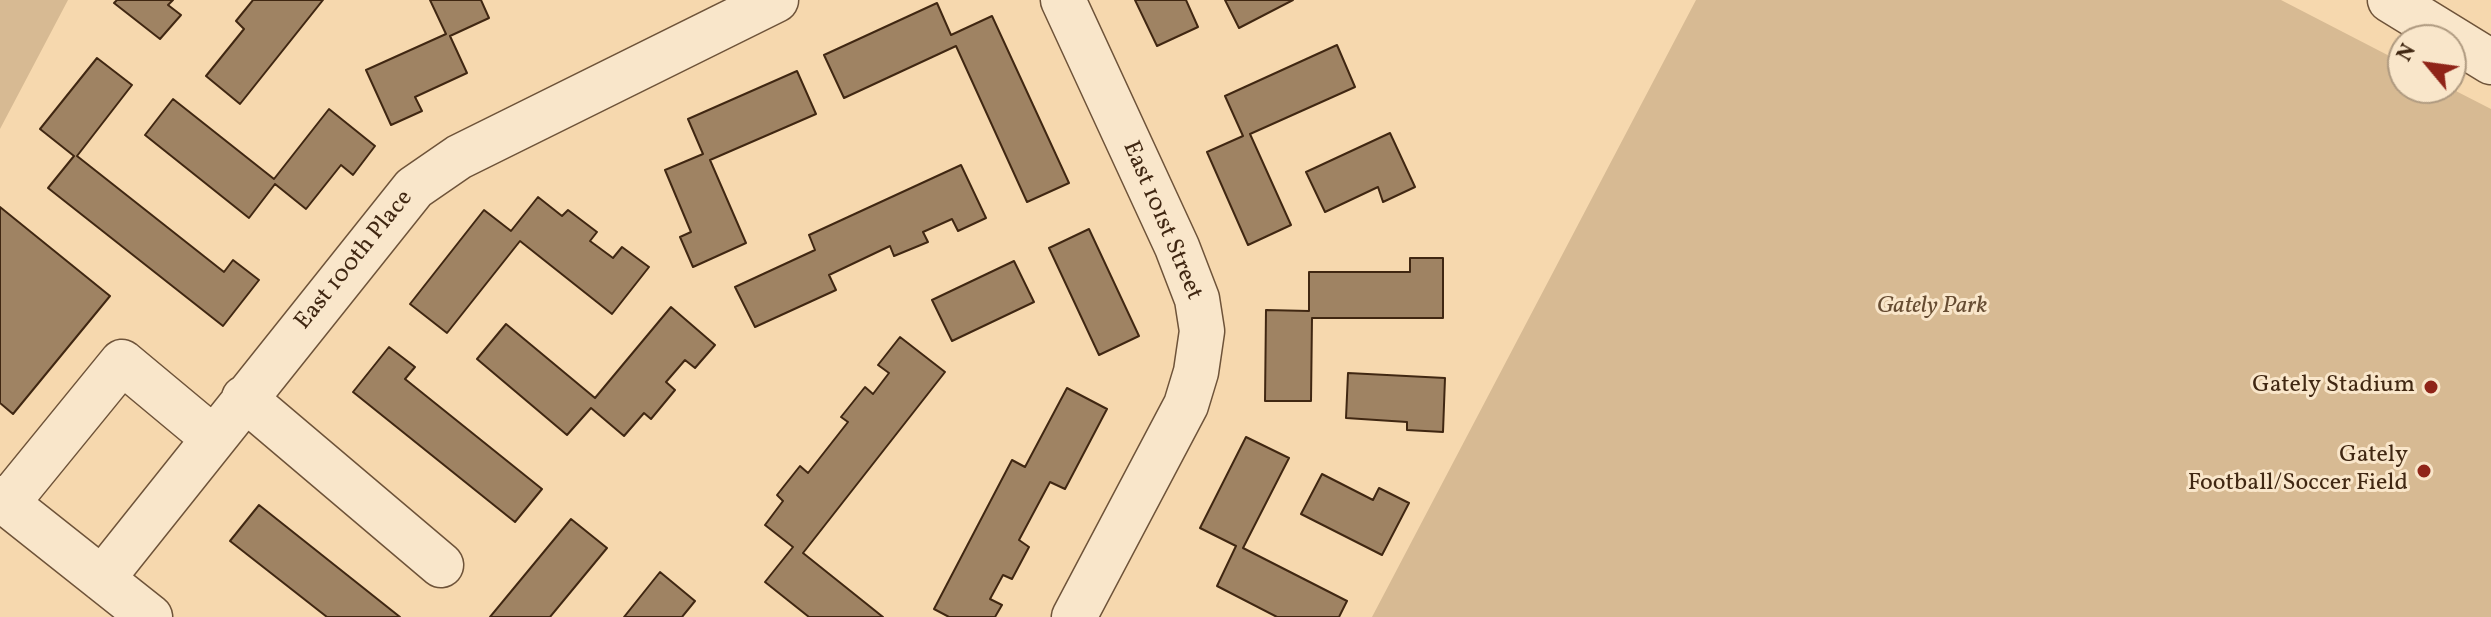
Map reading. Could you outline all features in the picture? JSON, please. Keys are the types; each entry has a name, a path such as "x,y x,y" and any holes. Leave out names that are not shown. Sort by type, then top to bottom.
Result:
{"street":[{"name":"East 100th Place","path":"102,579 212,437 414,188 459,157 776,0"},
{"name":"East 101st Street","path":"1063,0 1177,247 1197,299 1202,331 1196,372 1186,405 1074,617"},
{"path":"2390,0 2491,62"},
{"path":"150,617 3,500 122,362 212,437"},
{"path":"244,398 441,565"}],"green space":[{"path":"0,0 68,0 0,129"},
{"name":"Gately Park","path":"1696,0 2281,0 2387,55 2387,104 2467,104 2467,97 2491,109 2491,617 1372,617"}],"building":[{"path":"117,0 173,0 168,5 181,15 160,39 114,3"},
{"path":"253,0 323,0 240,104 206,76 244,29 236,21"},
{"path":"430,0 481,0 489,18 450,36 467,73 415,97 422,111 391,125 366,70 446,34"},
{"path":"1135,0 1186,0 1198,27 1157,46"},
{"path":"1225,0 1293,0 1239,28"},
{"path":"937,3 951,35 992,16 1069,183 1027,202 956,46 844,98 824,55"},
{"path":"1337,45 1355,87 1250,134 1291,225 1248,245 1207,152 1243,136 1225,96"},
{"path":"97,58 132,85 77,156 224,272 233,260 259,280 223,326 48,188 74,156 40,129"},
{"path":"797,71 816,114 710,160 746,243 693,267 680,237 691,232 665,170 703,154 688,119"},
{"path":"173,99 274,179 329,109 375,146 353,175 341,165 306,209 275,184 249,218 145,135"},
{"path":"1390,133 1415,187 1383,202 1378,187 1325,212 1306,172"},
{"path":"961,165 986,218 958,231 952,219 923,232 928,242 894,256 890,246 829,275 836,290 755,327 735,287 815,250 809,235"},
{"path":"538,197 562,216 568,210 597,232 590,241 613,258 622,247 649,267 612,314 520,241 447,333 410,304 484,210 511,231"},
{"path":"0,207 110,296 13,414 0,403"},
{"path":"1089,229 1139,336 1099,355 1049,248"},
{"path":"1410,258 1443,258 1443,318 1312,318 1311,401 1265,401 1266,310 1309,311 1309,272 1410,272"},
{"path":"1014,261 1034,302 952,341 932,300"},
{"path":"671,307 715,345 695,368 685,360 666,382 675,390 651,419 644,413 624,436 591,408 567,435 477,359 506,324 595,398"},
{"path":"900,337 945,372 803,553 883,617 809,617 765,582 793,547 765,525 783,501 777,495 800,466 808,473 848,422 841,417 865,387 873,394 889,373 878,365"},
{"path":"389,347 415,367 405,379 542,489 515,522 353,392"},
{"path":"1348,373 1445,378 1443,432 1407,430 1407,422 1346,418"},
{"path":"1067,388 1107,409 1065,489 1050,482 1019,540 1029,547 1012,579 1003,575 990,599 1002,605 995,617 949,617 934,609 1012,460 1025,467"},
{"path":"1246,437 1289,458 1243,548 1347,601 1339,617 1277,617 1217,586 1236,546 1200,528"},
{"path":"1322,474 1373,500 1379,488 1409,503 1382,555 1301,514"},
{"path":"259,505 400,617 327,617 230,541"},
{"path":"571,519 607,548 550,617 490,617"},
{"path":"660,572 695,601 682,617 624,617"}],"place":[{"name":"Gately Stadium","path":"2431,387"},
{"name":"Gately Football/Soccer Field","path":"2424,471"}]}
